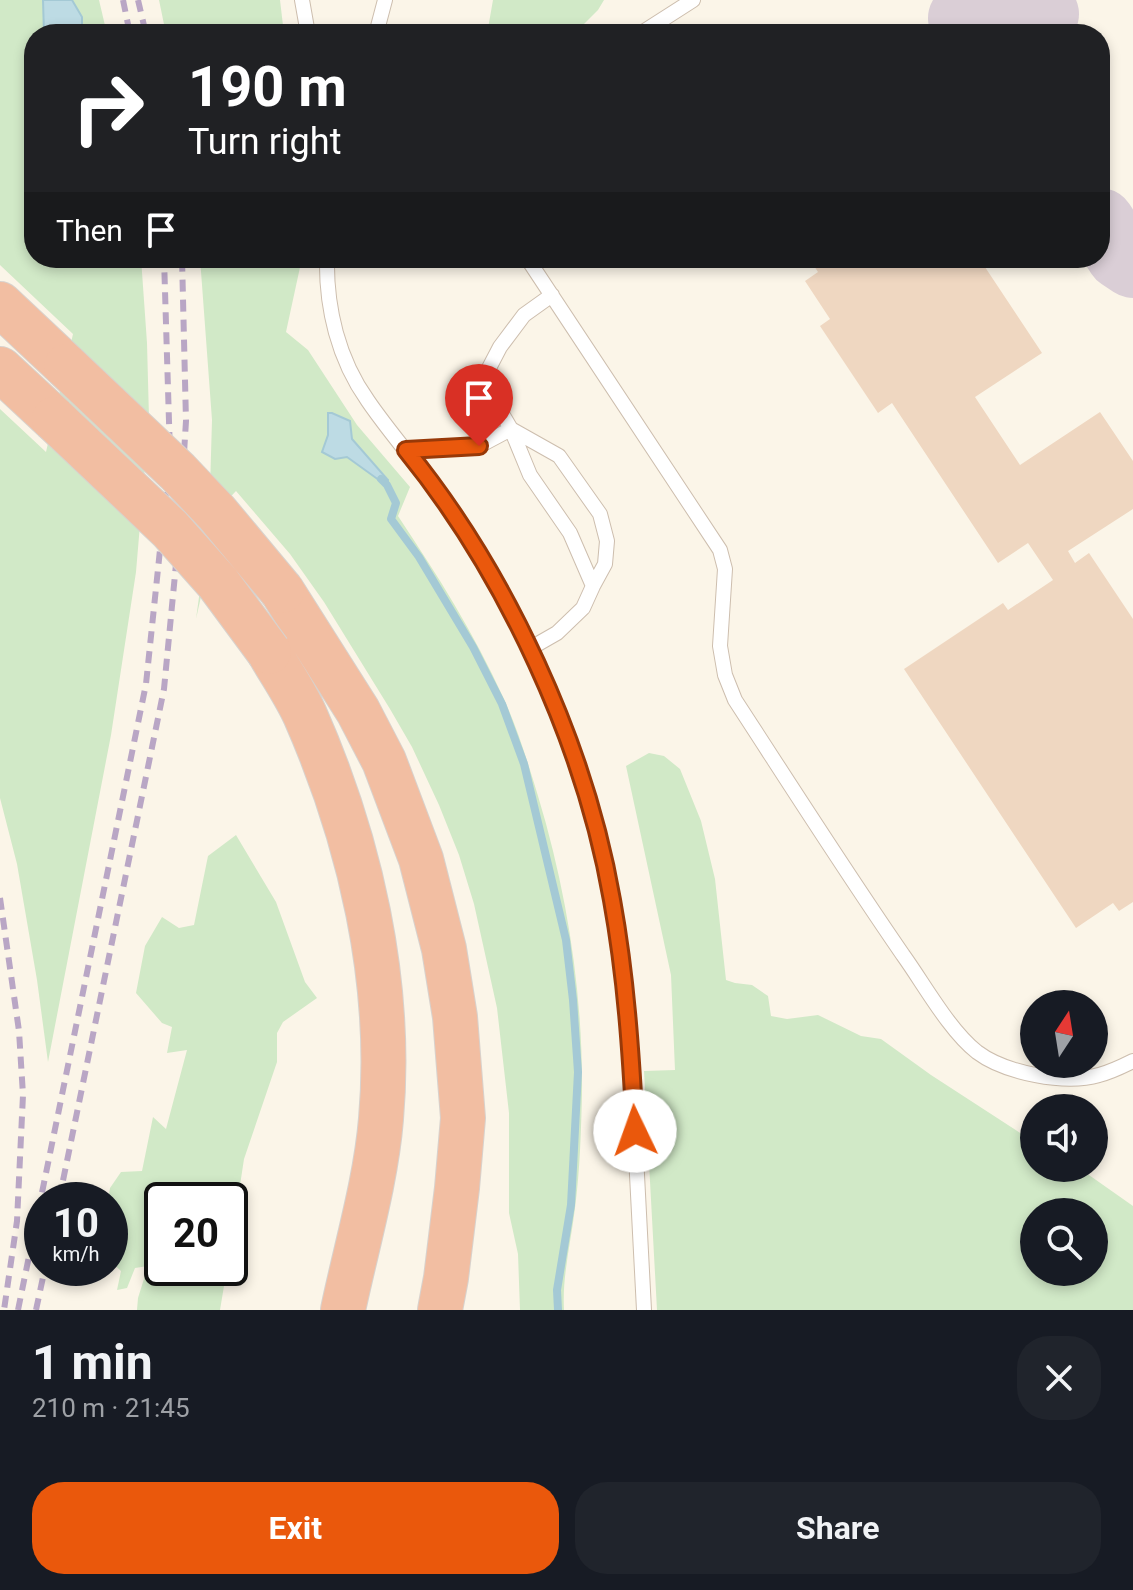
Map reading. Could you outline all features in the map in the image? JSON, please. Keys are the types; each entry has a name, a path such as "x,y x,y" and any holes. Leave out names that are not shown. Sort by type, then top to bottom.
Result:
{"highway":[{"path":"0,304 207,502 250,550 282,591 358,711 384,761 421,859 444,949 455,1017 463,1118 442,1299"},
{"path":"0,369 170,529 218,583 269,652 304,712 337,797 359,872 377,964 383,1069 381,1121 373,1171 343,1310"},
{"path":"336,1310 354,1258"}],"lane":[{"path":"302,0 306,24"},
{"path":"379,24 385,0"},
{"path":"656,24 693,0"},
{"path":"327,268 331,318 348,365 366,399 433,484 483,562 552,700 593,818 612,898 626,992 644,1310"},
{"path":"534,268 720,550 725,569 720,646 725,675 735,700 858,890 957,1032 978,1052 1033,1076 1097,1076 1133,1061"},
{"path":"552,295 524,315 500,347 488,370 495,402 511,429 530,475 570,533 593,586"},
{"path":"406,450 479,446 511,429"},
{"path":"511,429 559,456 600,514 607,541 605,564 583,608 557,633 529,649"}],"green space":[{"path":"0,0 43,0 44,24 24,24 24,268 142,268 149,418 136,572 111,735 48,1062 17,864 0,798 0,409 46,452 73,334 0,265"},
{"path":"72,0 99,0 105,24 82,24 82,17"},
{"path":"159,0 280,0 283,24 164,24"},
{"path":"493,0 604,0 584,24 489,24"},
{"path":"201,268 300,268 286,332 308,350 357,425 410,487 398,516 455,605 492,675 518,735 548,832 571,943 582,1056 579,1165 564,1310 520,1310 518,1254 509,1213 509,1113 497,1008 474,904 439,805 412,747 324,602 290,554 236,491 221,507 196,619 209,524 212,420","holes":["328,435 352,439 388,479 387,484 383,483 347,456 323,452"]},
{"path":"649,753 664,756 680,769 701,821 715,879 726,980 752,985 768,996 771,1016 787,1019 818,1015 861,1036 881,1039 1020,1133 1020,1182 1099,1182 1133,1206 1133,1310 657,1310 644,1071 675,1070 671,975 626,766"},
{"path":"236,835 276,902 305,982 317,998 283,1022 277,1033 277,1062 244,1159 240,1182 144,1182 144,1267 135,1268 128,1286 128,1182 114,1182 121,1172 142,1171 153,1117 166,1129 187,1050 167,1053 172,1027 162,1023 136,993 145,946 162,917 179,928 194,925 208,856"},
{"path":"144,1279 144,1286 224,1286 220,1310 137,1310"}],"water":[{"path":"43,0 72,0 82,17 82,24 44,24"},
{"path":"328,413 350,421 352,439 388,480 387,485 347,457 335,459 322,452 328,435"}],"building":[{"path":"815,268 986,268 1042,353 975,397 1020,465 1100,412 1133,461 1133,509 1068,551 1075,563 1089,553 1133,619 1133,902 1119,911 1113,903 1076,928 904,669 1003,603 1008,610 1053,580 1028,543 998,563 892,403 878,413 820,326 830,319 805,281 818,272"}],"waterway":[{"path":"381,479 396,503 391,519 419,557 473,647 502,704 524,764 566,940 578,1072 571,1205 557,1290 558,1310"}],"taxiway":[{"path":"1026,24 1044,14"},
{"path":"963,18 973,24"},
{"path":"1110,238 1121,255 1133,263"}],"railway":[{"path":"123,0 128,24"},
{"path":"138,0 144,24"},
{"path":"18,1310 146,684 170,454 164,268"},
{"path":"63,1182 164,689 186,421 182,268"},
{"path":"0,898 19,1031 23,1095 17,1221 4,1310"},
{"path":"36,1310 41,1286"}],"route":[{"path":"479,446 406,450 453,514 513,617 552,700 575,760 612,898 626,992 635,1131"}]}
